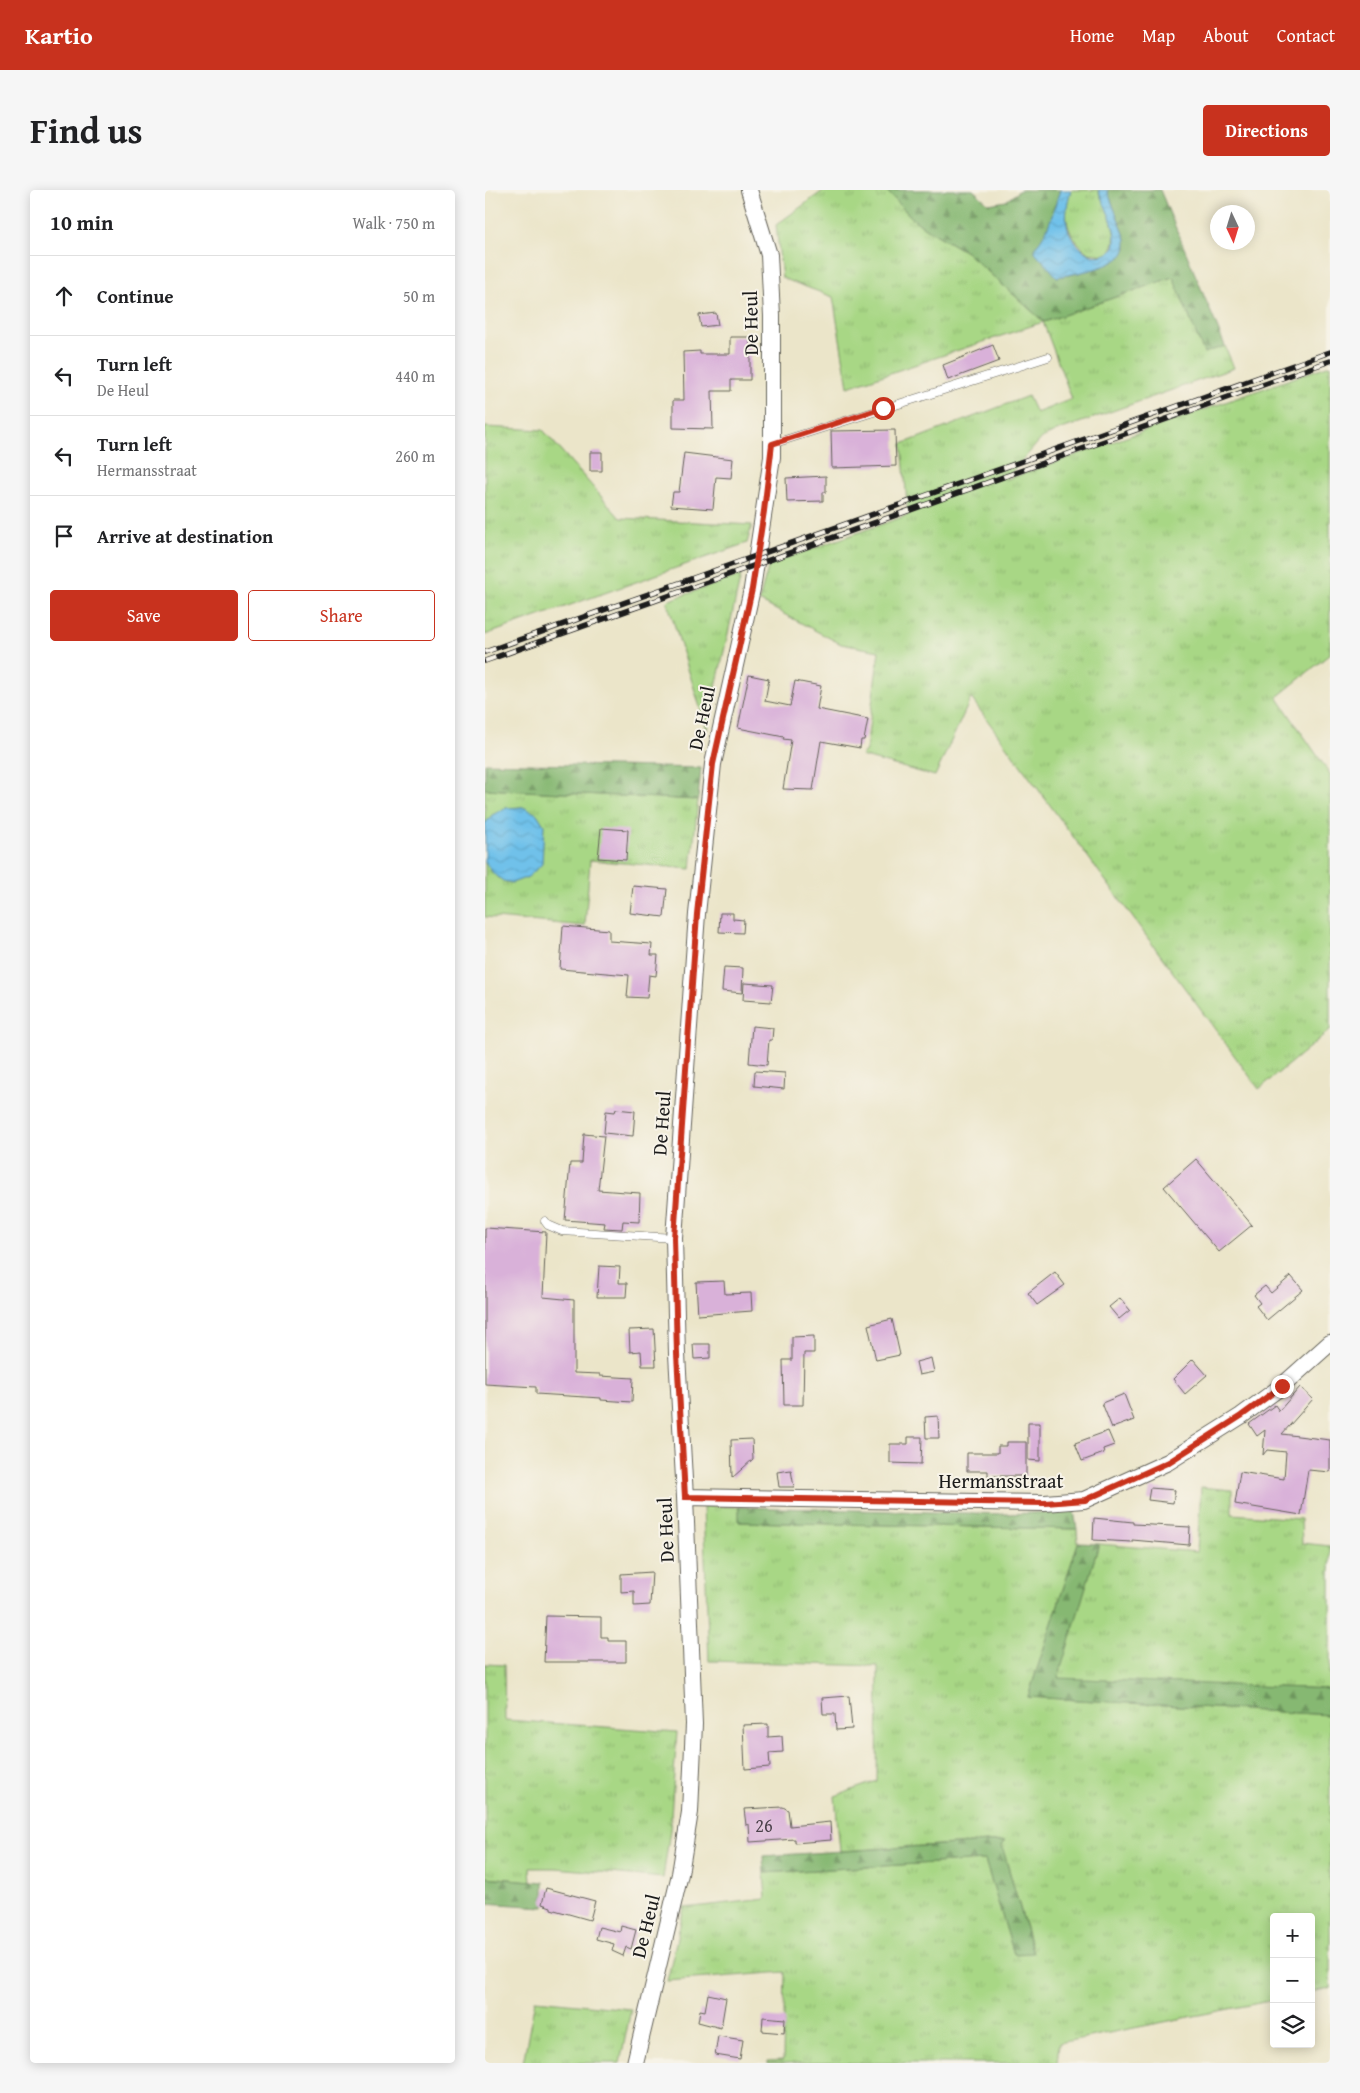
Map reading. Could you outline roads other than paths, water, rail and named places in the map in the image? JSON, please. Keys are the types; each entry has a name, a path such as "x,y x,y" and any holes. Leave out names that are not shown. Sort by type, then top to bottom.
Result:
{"street":[{"name":"De Heul","path":"635,2063 680,1874 690,1812 694,1724 677,1354 674,1238 697,914 713,764 752,589 767,493 772,444 772,316 769,255 749,190"},
{"name":"Hermansstraat","path":"685,1497 1045,1503 1085,1500 1169,1462 1275,1392 1330,1343"}],"lane":[{"path":"772,444 1048,357"},
{"path":"545,1221 548,1225 562,1231 674,1238"}],"water":[{"path":"1060,190 1071,190 1066,216 1069,232 1084,251 1091,255 1100,256 1112,250 1115,242 1112,222 1098,190 1107,190 1126,239 1125,251 1118,259 1092,270 1057,277 1035,252 1035,247 1048,227"},
{"path":"523,807 537,814 544,825 542,864 528,877 512,883 503,881 493,873 485,862 485,824 492,815 506,808"}],"railway":[{"path":"485,652 1330,352"},
{"path":"485,661 1330,361"}]}
